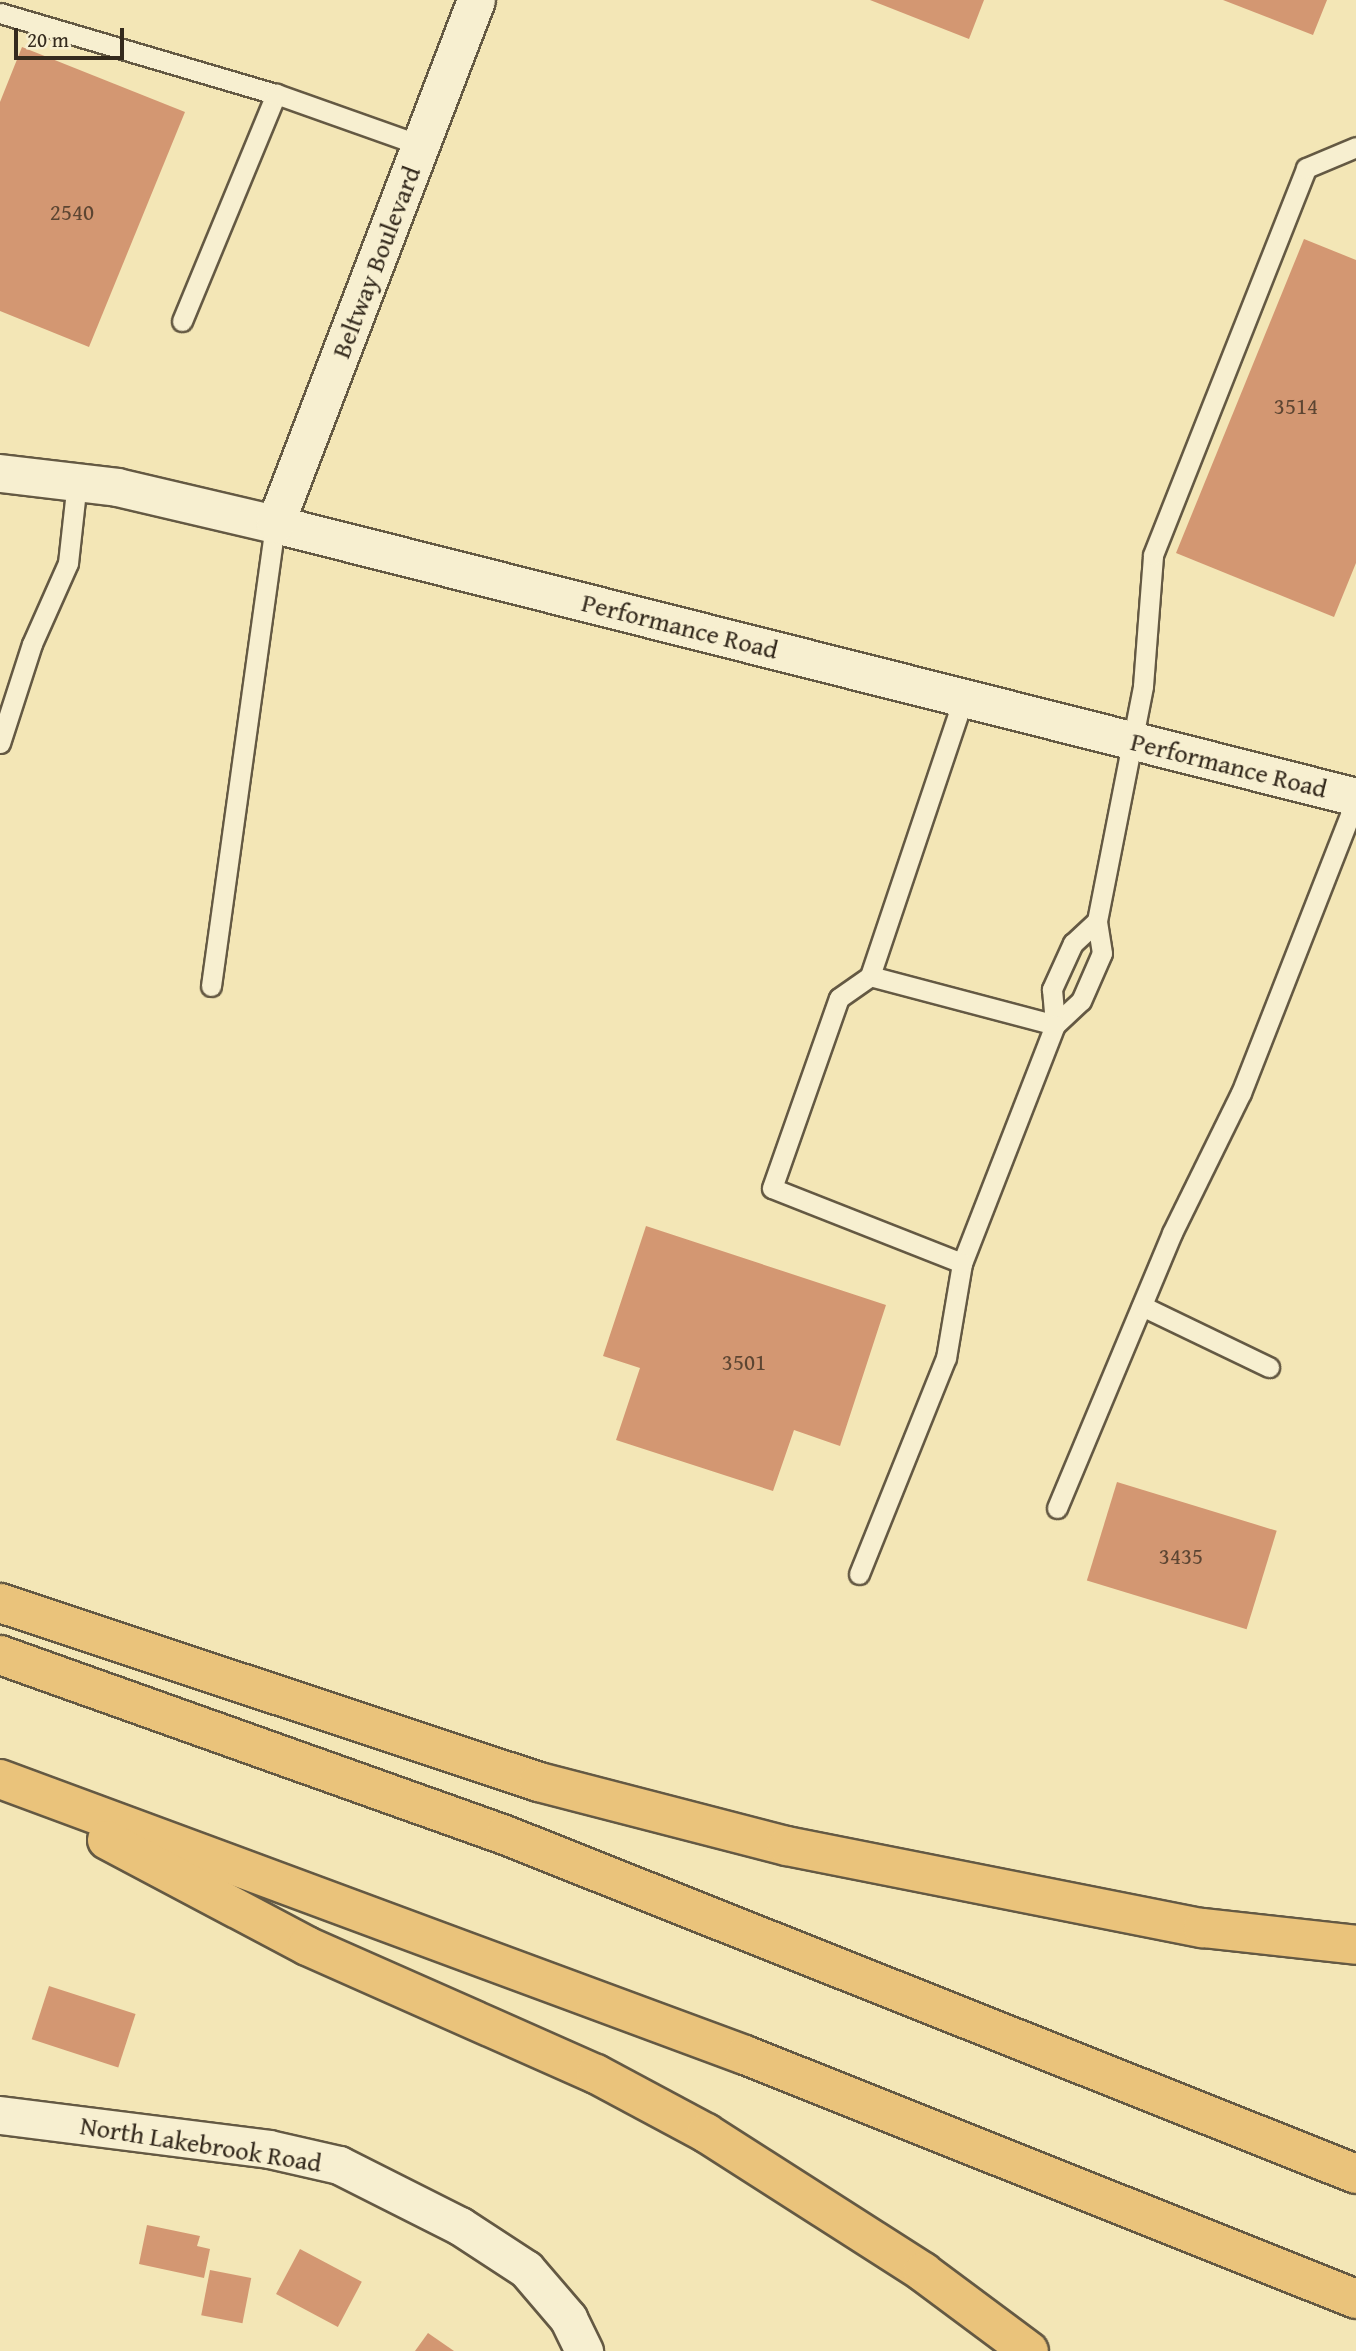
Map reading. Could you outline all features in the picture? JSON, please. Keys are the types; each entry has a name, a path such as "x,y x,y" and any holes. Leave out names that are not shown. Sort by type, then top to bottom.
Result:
{"highway":[{"path":"0,1603 539,1782 787,1846 1203,1928 1356,1945"},
{"path":"0,1655 505,1835 1356,2174"},
{"path":"0,1782 745,2055 1356,2300"},
{"path":"0,1782 307,1946 596,2074 706,2133 923,2272 1029,2351"}],"street":[{"name":"Beltway Boulevard","path":"275,524 476,0"},
{"name":"Performance Road","path":"0,473 77,482 275,524 1356,798"},
{"name":"North Lakebrook Road","path":"0,2115 270,2149 340,2165 460,2226 527,2269 568,2318 584,2351"}],"lane":[{"path":"0,13 276,94 420,145"},
{"path":"182,321 276,94"},
{"path":"1055,1025 1082,1002 1102,953 1097,921 1154,608 1153,555 1306,168 1356,147"},
{"path":"0,743 32,645 68,563 77,482"},
{"path":"211,986 275,524"},
{"path":"962,1263 772,1188 839,998 870,976 964,697"},
{"path":"1057,1508 1142,1306 1241,1093 1356,798"},
{"path":"859,1574 946,1358 962,1263 1055,1025 1052,989 1073,943 1097,921"},
{"path":"870,976 1055,1025"},
{"path":"1142,1306 1269,1367"}],"building":[{"path":"870,0 984,0 969,39"},
{"path":"1223,0 1327,0 1313,35"},
{"path":"22,47 185,112 89,347 0,311 0,102"},
{"path":"1304,239 1356,260 1356,563 1334,617 1176,553"},
{"path":"646,1226 886,1305 840,1446 794,1430 773,1491 616,1440 640,1368 603,1356"},
{"path":"1117,1482 1277,1531 1247,1629 1087,1580"},
{"path":"49,1986 136,2014 118,2067 32,2039"},
{"path":"147,2225 200,2236 197,2246 210,2249 204,2278 139,2264"},
{"path":"300,2249 362,2282 338,2327 276,2294"},
{"path":"210,2270 251,2278 242,2323 201,2315"},
{"path":"428,2333 454,2351 415,2351"}]}
